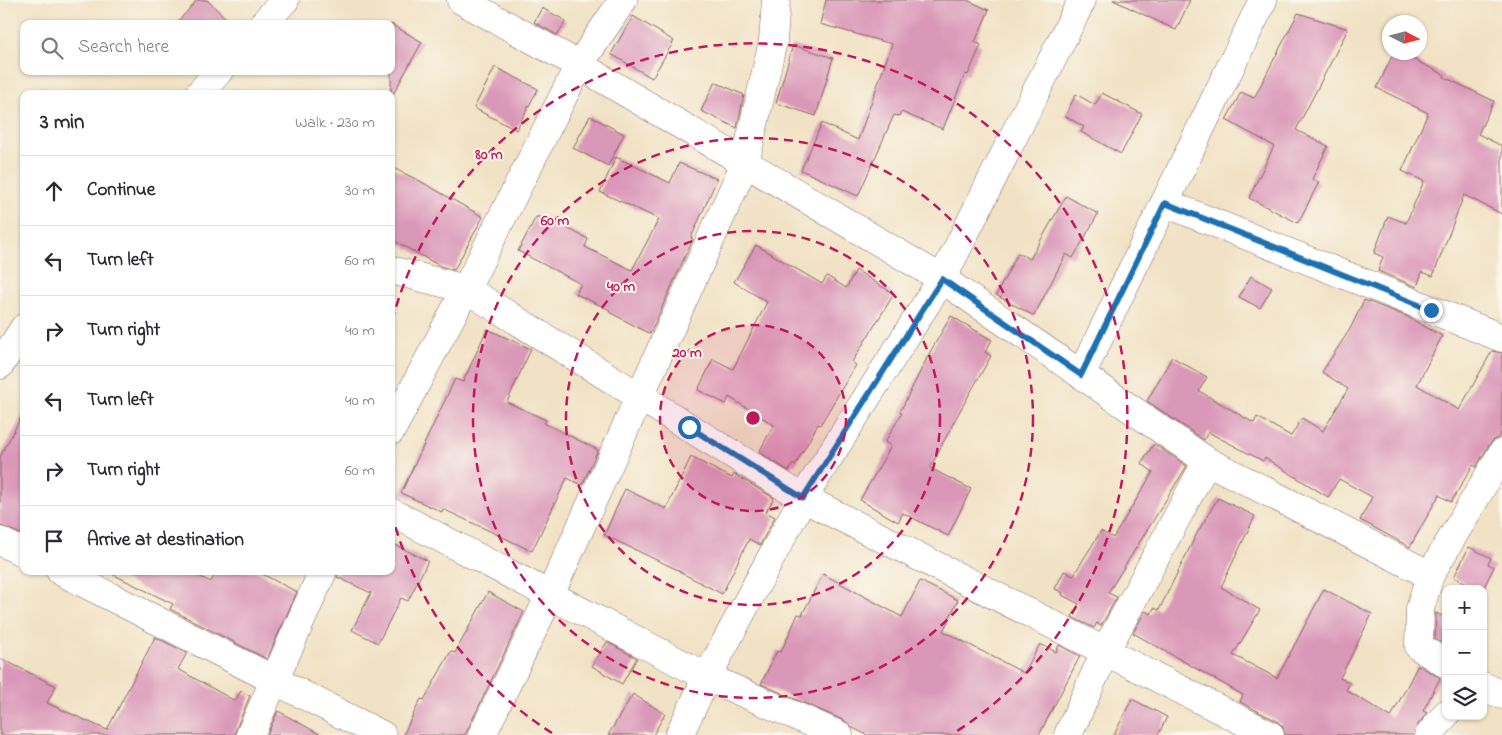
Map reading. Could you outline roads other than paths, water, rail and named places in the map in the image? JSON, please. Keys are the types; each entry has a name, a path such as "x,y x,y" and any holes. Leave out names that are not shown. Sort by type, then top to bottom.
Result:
{"street":[{"path":"267,20 285,0"},
{"path":"461,0 579,65 942,279 1207,461 1430,575"},
{"path":"395,423 466,289 579,65 623,0"},
{"path":"482,735 550,595 745,163 773,41 776,0"},
{"path":"679,735 707,677 803,498 942,279 1082,0"},
{"path":"1081,375 1263,0"},
{"path":"202,90 215,75"},
{"path":"1165,203 1502,338"},
{"path":"395,271 466,289 803,498 1270,735"},
{"path":"0,365 20,334"},
{"path":"1442,661 1419,647 1420,609 1430,575 1502,453"},
{"path":"1068,735 1106,652 1207,461"},
{"path":"395,514 707,677 839,735"},
{"path":"0,541 20,551"},
{"path":"68,575 382,735"},
{"path":"250,735 321,575"},
{"path":"1487,688 1502,695"},
{"path":"1429,735 1442,719"}]}
